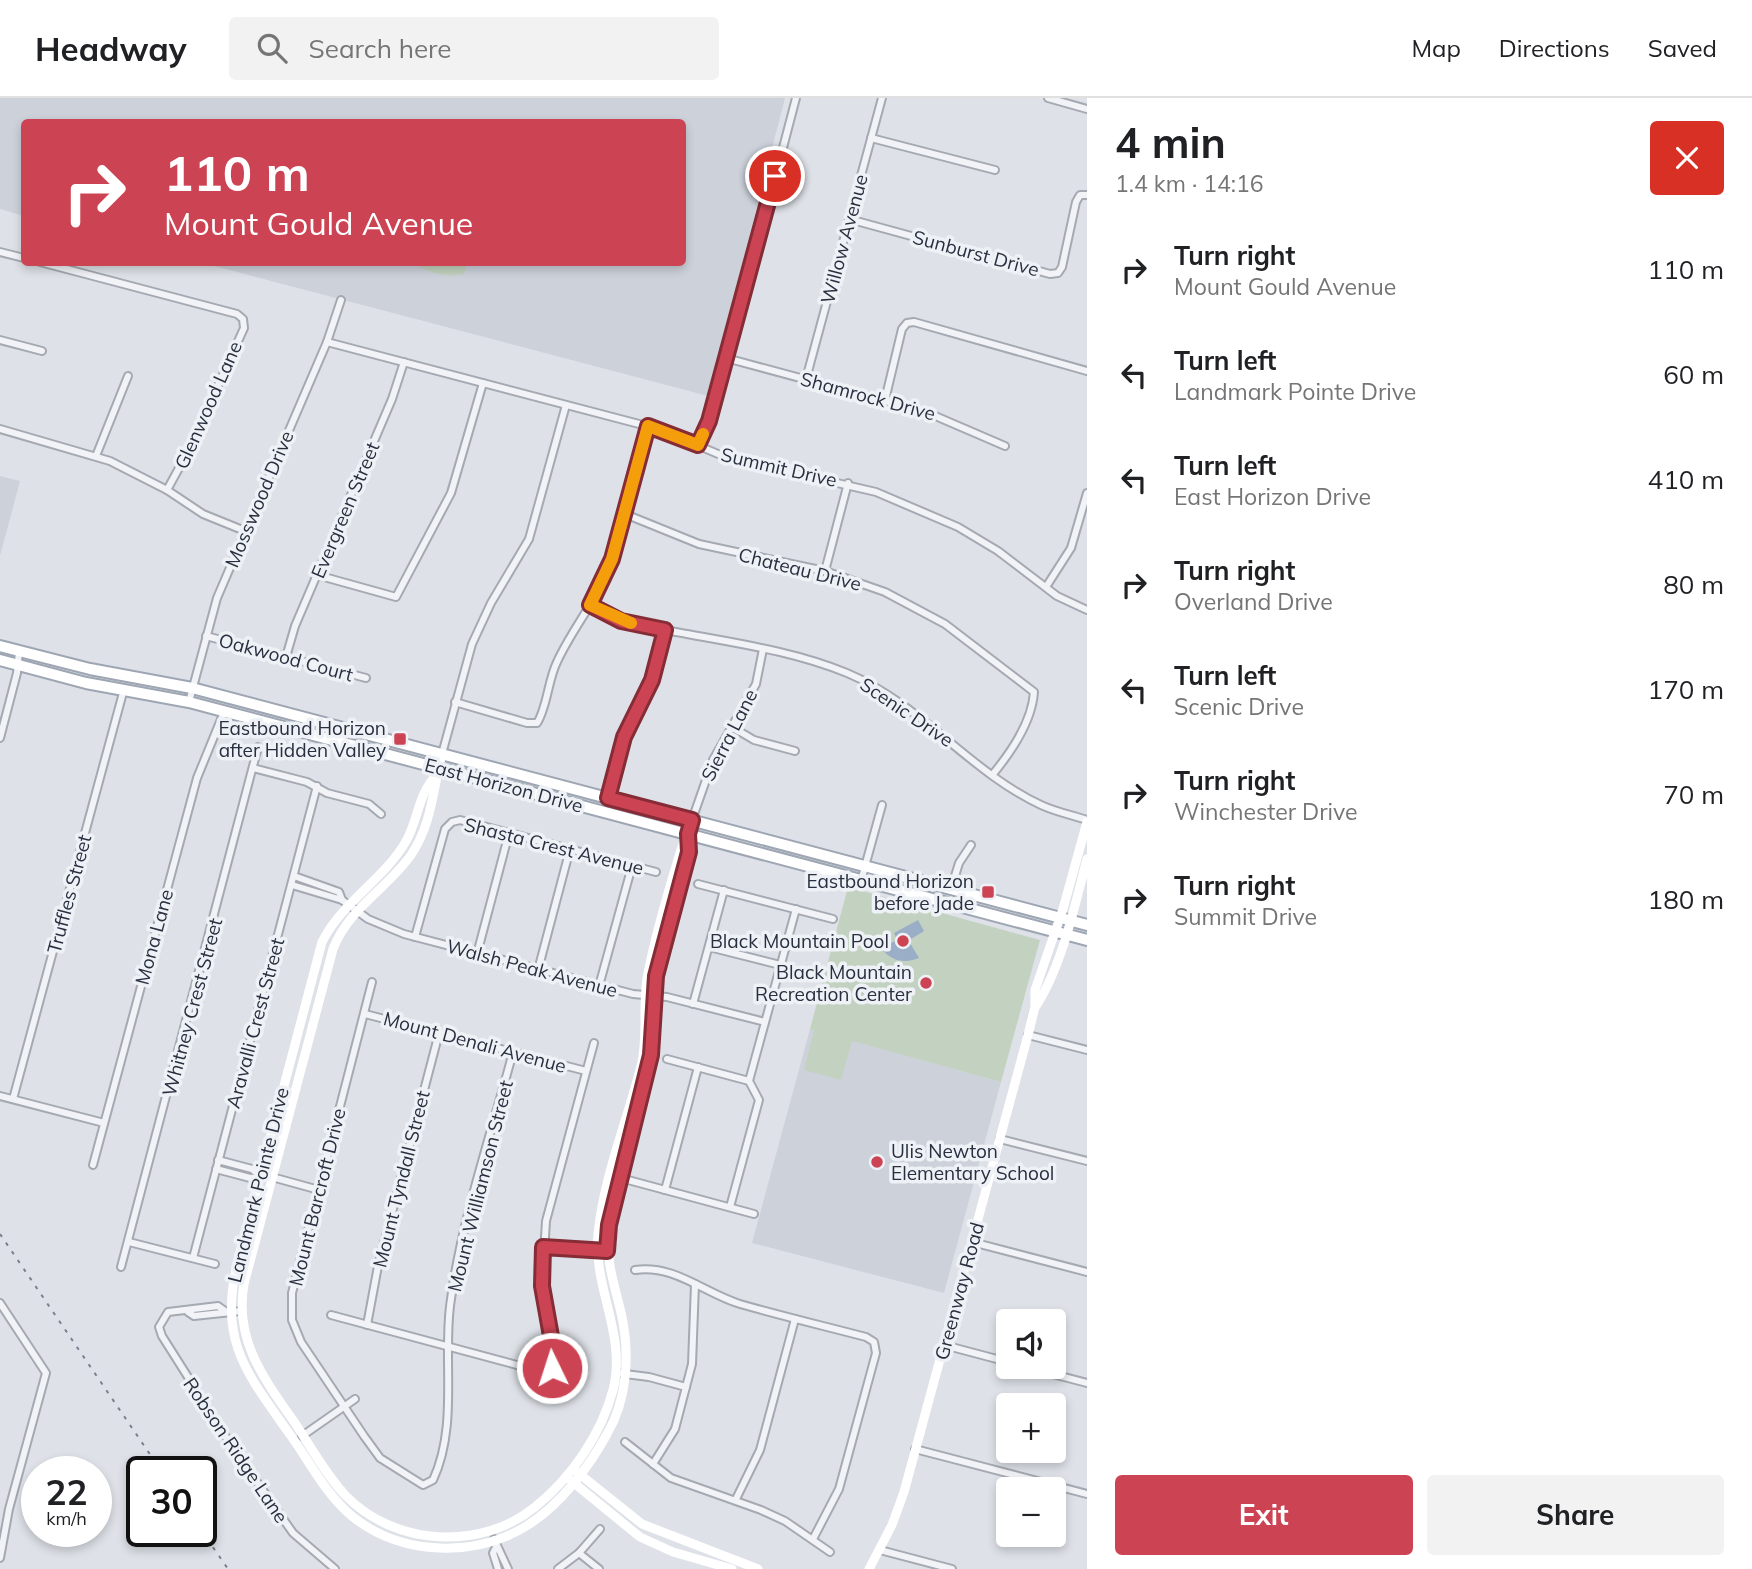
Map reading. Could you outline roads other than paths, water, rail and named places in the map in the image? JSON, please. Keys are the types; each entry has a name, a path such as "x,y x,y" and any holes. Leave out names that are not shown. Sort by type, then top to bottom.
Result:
{"main road":[{"name":"East Horizon Drive","path":"0,646 90,669 192,688 951,889 1064,927 1087,940"},
{"name":"East Horizon Drive","path":"0,660 86,683 189,702 437,772 688,834 861,881 1064,927 1087,925"},
{"path":"224,712 235,708 270,716 287,713"},
{"path":"1064,927 1087,933"}],"street":[{"path":"698,445 714,409 796,98"},
{"name":"Willow Avenue","path":"806,379 882,98"},
{"path":"1048,98 1087,109"},
{"path":"871,138 995,170"},
{"name":"Sunburst Drive","path":"849,219 1050,274 1058,273 1062,267 1076,202 1080,195 1087,195"},
{"path":"0,252 21,257"},
{"name":"Glenwood Lane","path":"55,266 237,314 243,319 244,328 190,448 167,490"},
{"name":"Mosswood Drive","path":"189,702 217,598 327,342 341,300"},
{"path":"885,400 902,330 907,323 914,322 1087,371"},
{"path":"0,340 42,351"},
{"name":"Summit Drive","path":"327,342 648,426 738,460 848,483 911,505 958,527 1068,602 1087,610"},
{"name":"Shamrock Drive","path":"726,358 949,419 1005,446"},
{"name":"Evergreen Street","path":"286,657 317,575 392,399 404,362"},
{"path":"96,456 128,376"},
{"path":"317,575 388,597 396,597 402,591 451,493 483,383"},
{"path":"442,754 477,631 529,538 566,405"},
{"path":"455,702 527,723 537,723 543,714 543,703 558,660 590,605 612,559 648,426"},
{"path":"0,429 96,456 167,490 203,514 245,531"},
{"path":"825,571 848,483"},
{"path":"1046,587 1071,548 1087,493"},
{"name":"Chateau Drive","path":"625,514 712,547 825,571 866,584 923,611 965,638 1034,692 1034,702 1017,741 993,774"},
{"name":"Scenic Drive","path":"590,605 621,621 816,661 870,684 910,709 993,774 1042,806 1087,821"},
{"path":"608,798 624,737 652,680 665,630"},
{"name":"Oakwood Court","path":"206,636 366,678"},
{"name":"Sierra Lane","path":"692,820 710,767 756,684 763,649"},
{"path":"0,737 19,665 19,651"},
{"name":"Truffles Street","path":"13,1100 124,688"},
{"name":"Mona Lane","path":"93,1165 197,778 224,712"},
{"path":"732,727 754,740 795,751"},
{"name":"Whitney Crest Street","path":"121,1267 258,747"},
{"name":"Landmark Pointe Drive","path":"442,754 437,772 426,785 417,819 405,844 388,867 332,923 317,957 232,1282 228,1311 242,1363 298,1438 346,1496 376,1519 409,1532 432,1537 494,1539 573,1475 608,1433 617,1414 621,1374 602,1251 642,1058 649,996 647,974 680,850 692,820"},
{"path":"253,768 369,804 381,814"},
{"name":"Aravalli Crest Street","path":"192,1258 317,786"},
{"path":"861,881 882,805"},
{"name":"Shasta Crest Avenue","path":"415,937 445,829 452,822 460,820 656,872"},
{"name":"Greenway Road","path":"869,1569 898,1509 1028,1035 1035,1007 1035,990 1064,927 1084,864 1087,821"},
{"path":"477,954 509,833"},
{"path":"951,889 959,863 971,845"},
{"path":"538,970 570,849"},
{"path":"599,986 632,866"},
{"path":"295,876 329,886 339,892 348,905"},
{"path":"698,884 833,919"},
{"path":"292,885 348,905"},
{"path":"693,1004 724,890"},
{"name":"Landmark Pointe Drive","path":"298,1438 261,1374 245,1338 241,1311 244,1284 272,1177 332,950 348,905"},
{"name":"Walsh Peak Avenue","path":"348,905 386,928 415,937 599,986 693,1004 765,1022"},
{"path":"730,1207 759,1100 749,1081 796,909"},
{"path":"709,947 780,965"},
{"name":"Mount Barcroft Drive","path":"372,982 292,1293 292,1320 301,1342 380,1458 416,1483 429,1484"},
{"name":"Mount Denali Avenue","path":"365,1014 586,1071"},
{"name":"Mount Tyndall Street","path":"367,1325 381,1254 439,1033"},
{"path":"1028,1035 1087,1050"},
{"path":"331,1315 539,1371 552,1368 554,1353 542,1286 543,1247 547,1221 594,1043"},
{"name":"Mount Williamson Street","path":"429,1484 436,1474 448,1422 447,1346 450,1305 463,1242 513,1052"},
{"path":"667,1059 749,1081"},
{"path":"665,1190 698,1067"},
{"path":"0,1096 104,1123"},
{"path":"1000,1139 1087,1161"},
{"path":"218,1160 252,1169 260,1176"},
{"path":"216,1169 250,1178 272,1177 319,1190"},
{"path":"616,1177 754,1214"},
{"path":"129,1242 215,1264"},
{"path":"972,1242 1087,1272"},
{"path":"543,1247 602,1251"},
{"path":"635,1270 649,1268 681,1276 738,1303 866,1337 873,1342 876,1353 843,1477 813,1539"},
{"path":"653,1464 675,1429 687,1388 695,1336 695,1284"},
{"path":"0,1303 45,1370 0,1558"},
{"path":"228,1311 241,1311"},
{"name":"Robson Ridge Lane","path":"228,1311 219,1315 194,1316 188,1312 168,1312 162,1317 159,1326 172,1355 261,1489 293,1533 335,1569"},
{"path":"736,1499 760,1450 795,1319"},
{"path":"944,1345 996,1359"},
{"path":"621,1374 687,1388"},
{"path":"1066,1377 1087,1383"},
{"path":"298,1438 355,1399"},
{"path":"625,1442 685,1485 736,1499 785,1521 831,1552"},
{"path":"915,1449 1087,1494"},
{"path":"573,1475 640,1537 673,1552 732,1569"},
{"path":"573,1475 642,1524 677,1540 737,1558 758,1569"},
{"path":"558,1569 579,1553 600,1529"},
{"path":"494,1539 493,1553 498,1569"},
{"path":"494,1539 502,1551 508,1569"},
{"path":"880,1550 953,1569"},
{"path":"579,1553 599,1569"}],"water":[{"name":"Black Mountain Pool","path":"918,920 924,931 911,939 910,943 919,958 898,960 881,948 897,940 894,933"}],"railway":[{"path":"0,1234 151,1456"},
{"path":"213,1547 228,1569"}],"place":[{"name":"Eastbound Horizon after Hidden Valley","path":"400,739"},
{"name":"Eastbound Horizon before Jade","path":"988,892"},
{"name":"Black Mountain Pool","path":"903,941"},
{"name":"Black Mountain Recreation Center","path":"926,983"},
{"name":"Ulis Newton Elementary School","path":"877,1162"}]}
